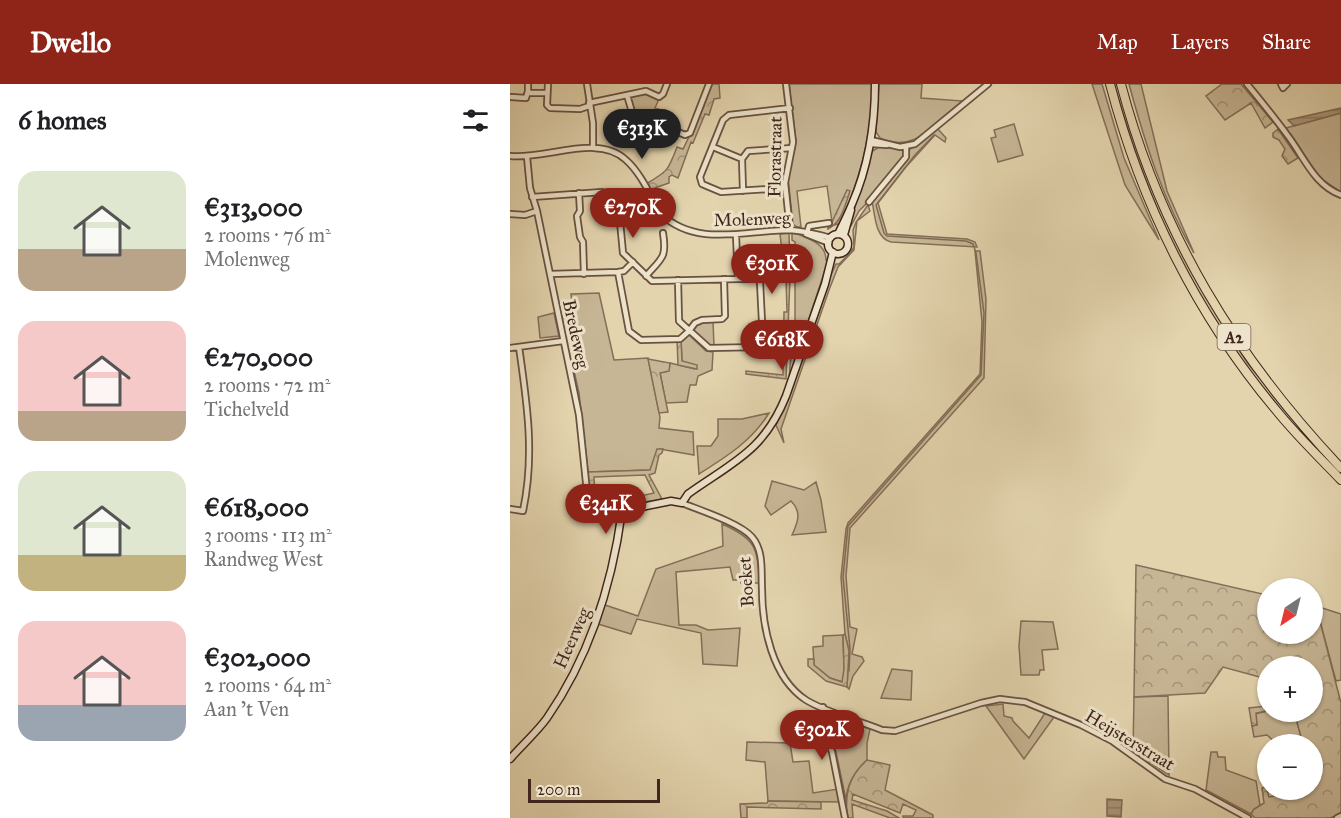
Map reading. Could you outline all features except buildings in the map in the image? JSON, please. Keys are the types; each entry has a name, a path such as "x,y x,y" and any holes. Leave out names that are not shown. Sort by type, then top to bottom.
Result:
{"highway":[{"name":"A2","path":"1110,84 1131,153 1155,215 1202,306 1232,353 1270,404 1341,480"},
{"name":"A2","path":"1121,84 1140,148 1155,188 1175,234 1212,303 1268,384 1341,468"}],"street":[{"path":"510,97 526,98 528,84"},
{"path":"548,84 547,105 550,108 580,109 589,104 646,91 659,97 663,94 667,84"},
{"path":"587,84 593,123 593,147"},
{"path":"627,95 632,112 685,135 690,133 709,84"},
{"name":"Florastraat","path":"786,84 792,148 786,167 785,188 790,230"},
{"path":"682,503 688,494 749,452 768,431 779,412 835,253 830,240 841,235 852,212 851,206 871,142 875,84"},
{"path":"871,142 906,146 915,144 988,84"},
{"path":"1247,84 1289,137 1317,179 1333,192 1341,195"},
{"path":"1281,84 1283,88 1287,84"},
{"path":"528,91 547,93"},
{"path":"785,188 721,192 702,184 700,177 723,120 729,115 789,108"},
{"path":"869,202 906,157 906,146"},
{"name":"Molenweg","path":"527,157 593,147 608,149 626,159 661,214 675,225 701,234 736,235 790,230 830,240"},
{"path":"713,147 742,159"},
{"path":"744,191 742,159 748,151 792,148"},
{"path":"510,156 527,157"},
{"name":"Bredeweg","path":"527,157 530,188 537,211 579,415 587,492 594,503 603,509 622,511"},
{"path":"532,197 602,192 619,211 623,253 652,281 759,280 762,277 778,277"},
{"path":"579,194 580,211 577,216 583,242 584,274"},
{"path":"615,205 623,200 640,200"},
{"path":"510,214 525,215 537,211"},
{"name":"Molenweg","path":"805,232 810,226 829,223"},
{"path":"646,276 666,251 663,233"},
{"path":"736,235 738,279"},
{"path":"835,253 844,252 848,247 848,241 841,235"},
{"path":"550,274 618,272 624,271 633,262"},
{"path":"618,272 629,331 641,340 680,339 695,323 702,320 722,319 725,316 724,279"},
{"path":"678,280 679,321 689,332 713,349 761,346 763,342 759,280"},
{"path":"510,348 563,341"},
{"path":"510,508 523,510 530,464 519,347"},
{"name":"Boeket","path":"622,511 671,501 682,503 738,527 753,538 759,548 761,560 764,624 774,656 797,693 806,700 823,707"},
{"name":"Heerweg","path":"510,759 546,720 589,642 607,590 622,511"},
{"name":"Heijsterstraat","path":"823,707 882,730 894,731 981,703 1000,699 1025,702 1081,725 1112,741 1165,779 1196,789 1248,818"},
{"path":"823,707 820,722 832,752 844,818"}],"green space":[{"path":"711,84 719,84 720,98 714,99 709,115 705,114 693,143 691,142 678,178 672,175 669,177 669,183 649,190 646,184 666,170 677,147 683,149 704,106 703,103"},
{"path":"789,84 873,84 864,155 842,223 835,225 839,219 838,211 832,222 827,186 797,191 801,227 793,224 787,170 796,142"},
{"path":"879,84 922,84 921,98 963,101 915,139 893,142 880,138 876,132"},
{"path":"1092,84 1102,84 1124,158 1159,240 1125,185"},
{"path":"1114,84 1119,84 1183,255 1206,298 1248,364 1316,446 1316,449 1245,366 1202,301 1152,195"},
{"path":"1129,84 1141,84 1167,191 1194,253 1173,213 1156,171"},
{"path":"1222,84 1241,84 1273,122 1265,128 1251,103 1225,120 1206,96"},
{"path":"647,94 659,99 655,108 661,110 657,121 633,110 631,97"},
{"path":"1341,113 1341,192 1320,178 1286,128"},
{"path":"1014,124 1023,155 998,162 991,138 996,137 994,130"},
{"path":"937,128 946,138 945,142 935,135 878,203 887,234 967,239 975,242 977,247 891,242 886,240 879,231 872,201 906,159 911,147 921,142"},
{"path":"1278,129 1298,158 1288,164 1282,156 1285,149 1279,140 1273,137 1273,133"},
{"path":"879,147 902,148 905,154 849,226 871,152"},
{"path":"847,190 850,191 842,213 837,222 828,229 828,225 832,222"},
{"path":"868,205 870,211 857,221 854,250 838,267 829,290 781,429 784,443 776,425 786,404 829,279 836,264 839,264 854,247 853,230 856,222"},
{"path":"792,232 819,245 828,261 789,379 792,343 795,336 795,242 792,240"},
{"path":"789,233 790,272 786,272 786,254 782,251 780,234"},
{"path":"975,251 980,251 986,299 984,378 850,528 846,576 850,627 857,629 852,654 862,657 864,661 853,676 849,689 847,687 849,651 845,634 841,577 846,529 848,523 980,374 982,322"},
{"path":"786,278 790,278 786,379 746,374 746,371 783,375 784,312 787,312"},
{"path":"599,293 614,360 648,358 660,417 659,428 693,432 694,455 660,449 650,470 588,472 579,393 572,362 583,361 581,347 573,349 571,340 580,336 574,315 562,319 565,314 564,308 560,307 572,304 571,294"},
{"path":"554,313 559,336 540,338 538,317"},
{"path":"699,321 713,321 714,346 710,347 691,330"},
{"path":"688,334 706,351 713,352 712,370 698,376 696,385 690,385 687,402 666,403 660,373 669,371 670,363 695,369 682,361 681,339"},
{"path":"677,339 681,339 682,361 697,365 697,369 678,365"},
{"path":"648,359 670,363 669,371 660,373 668,412 659,413"},
{"path":"769,413 755,432 729,455 699,474 697,446 711,446 718,436 718,419 742,419"},
{"path":"657,449 663,449 659,455 655,473 649,475 662,499 629,505 632,498 654,493 645,475 594,477 595,495 601,505 591,490 588,472 650,470"},
{"path":"772,481 804,490 816,482 826,532 792,535 798,513 791,501 771,515 765,506"},
{"path":"722,524 741,534 753,545 758,561 759,583 741,583 741,580 733,580 730,567 676,572 679,625 696,625 708,630 740,628 737,666 703,664 701,633 637,619 631,634 598,624 605,605 638,616 656,569 723,546"},
{"path":"1136,565 1257,593 1257,644 1323,644 1323,633 1341,703 1341,814 1330,818 1255,818 1251,814 1254,809 1264,803 1264,800 1323,800 1323,734 1300,734 1297,722 1323,722 1323,656 1257,656 1257,676 1223,667 1205,693 1134,697"},
{"path":"1323,608 1341,614 1341,680 1336,681 1323,632"},
{"path":"1021,621 1053,622 1058,649 1042,650 1044,670 1040,670 1039,675 1021,675 1019,646"},
{"path":"845,634 849,651 847,687 826,681 808,666 808,659 814,659 814,665 830,678 842,682 843,635"},
{"path":"843,635 843,682 830,678 814,665 813,647 823,646 823,636"},
{"path":"892,669 912,671 911,700 881,698"},
{"path":"1168,696 1169,775 1133,751 1134,697"},
{"path":"1003,704 1004,716 1012,718 1029,738 1045,713 1054,717 1024,759 986,706"},
{"path":"1257,707 1257,725 1252,726 1249,708"},
{"path":"1255,714 1257,714 1257,722 1297,722 1300,734 1257,734 1254,737 1252,726 1257,725"},
{"path":"833,716 870,729 867,760 852,778 846,800 836,752 823,719"},
{"path":"747,742 790,743 793,762 809,761 813,793 838,789 840,802 768,801 765,762 746,760"},
{"path":"1211,752 1217,752 1218,757 1225,757 1226,770 1256,781 1257,800 1259,800 1260,805 1251,814 1206,790"},
{"path":"867,760 890,765 885,790 933,815 933,818 903,818 903,816 913,816 916,810 903,804 900,813 853,794 852,800 887,811 899,818 890,818 852,804 853,818 847,818 849,786"},
{"path":"768,801 821,802 821,809 747,807 747,818 741,818 740,804 767,803"}],"shaded area":[{"path":"1341,108 1341,113 1294,126 1288,120"},
{"path":"1107,799 1122,800 1121,817 1107,816"}],"waterway":[{"path":"849,671 850,649 843,577 848,526 981,375 984,313 973,244 966,241 887,236 884,233 876,205 915,155 934,135"},
{"path":"826,728 837,761 848,818"}]}
